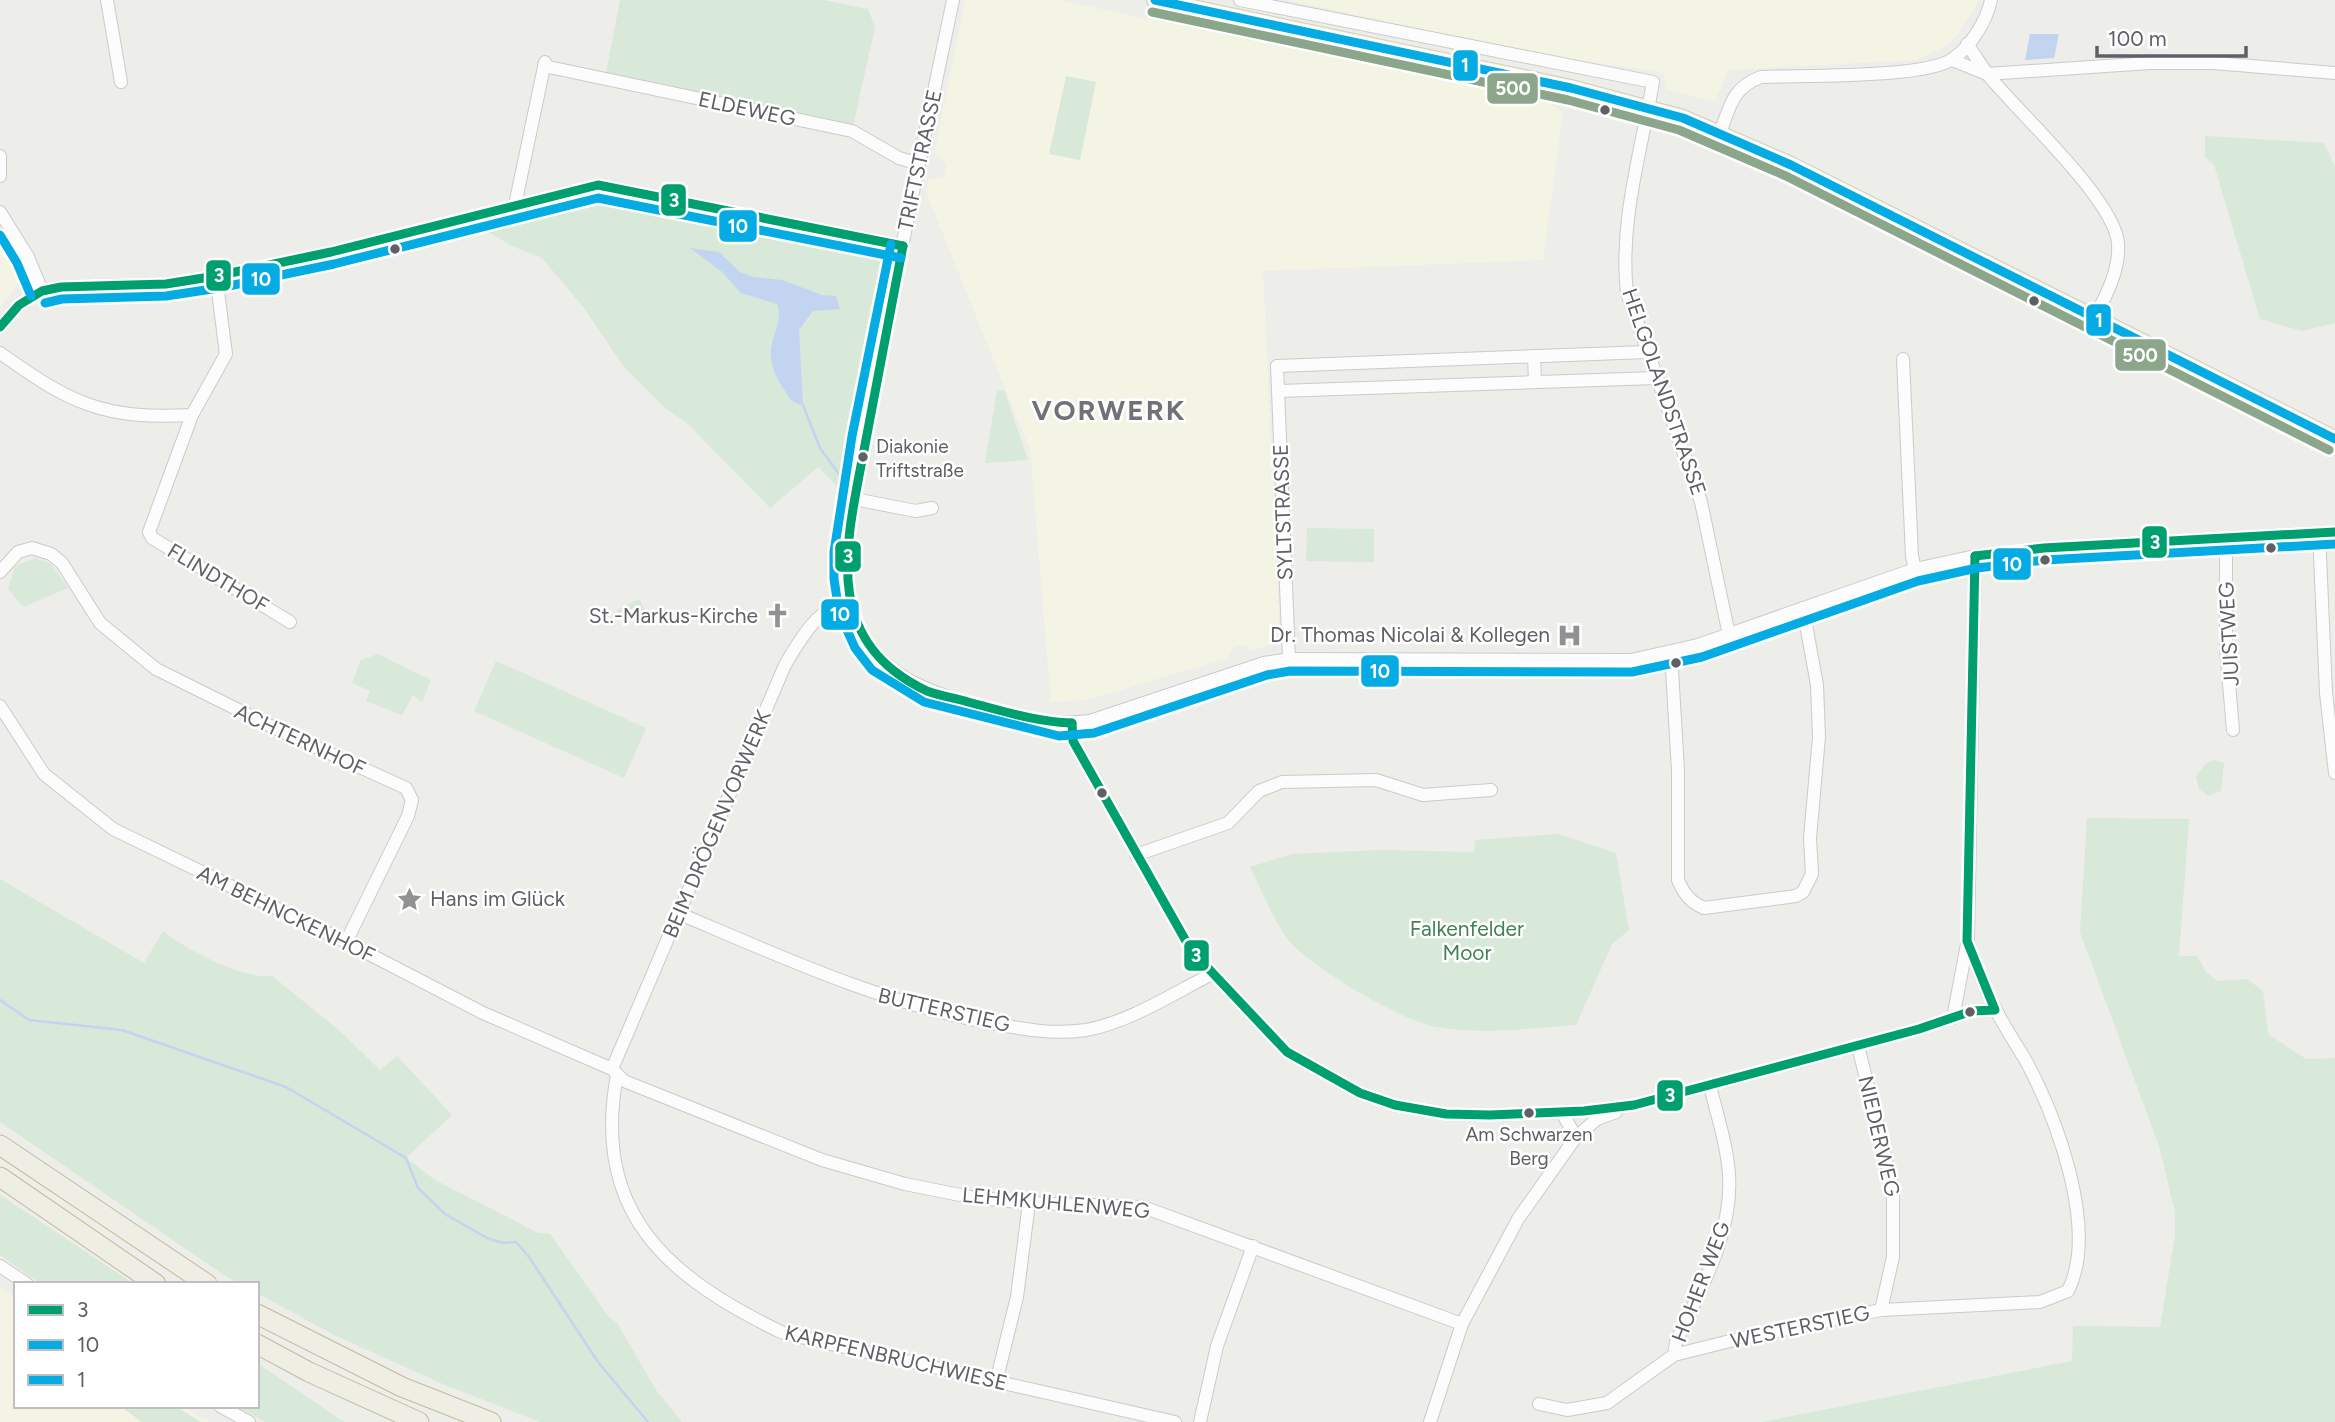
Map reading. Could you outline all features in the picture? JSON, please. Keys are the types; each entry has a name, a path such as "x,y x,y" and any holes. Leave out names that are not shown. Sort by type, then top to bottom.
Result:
{"highway":[{"path":"0,1145 204,1282"},
{"path":"0,1177 153,1282"},
{"path":"259,1315 327,1352 402,1387 491,1422"},
{"path":"259,1345 309,1372 419,1422"}],"main road":[{"path":"1155,0 1450,61 1648,107 1791,165 2335,439"}],"street":[{"path":"107,0 121,82"},
{"name":"TRIFTSTRASSE","path":"953,0 854,499 846,553 849,600 866,642 882,662 928,691 1044,722 1072,723 1090,721 1264,663 1289,659 1562,662 1631,660 1671,653 1728,635 1915,569 1975,556 2044,548 2335,532"},
{"name":"HELGOLANDSTRASSE","path":"1240,0 1653,82 1628,219 1624,268 1627,293 1701,502 1728,635"},
{"path":"1719,135 1738,90 1745,83 1760,77 1919,69 1952,60 1968,44 1989,13 1991,0"},
{"path":"1968,44 1987,74 2097,199 2113,224 2118,243 2116,265 2108,291 2094,319"},
{"path":"1952,60 1987,74 2150,63 2214,63 2335,73"},
{"name":"ELDEWEG","path":"516,205 545,64 852,131 899,158 919,164"},
{"path":"0,156 0,177"},
{"path":"0,327 19,305 42,291 70,286 166,284 216,276 341,249 598,185 616,186 903,246"},
{"path":"0,212 28,257 42,291"},
{"path":"0,353 53,391 84,405 158,417 191,415 226,354 216,276"},
{"path":"1417,387 1416,361 1646,352"},
{"path":"1534,356 1535,382"},
{"path":"1903,359 1915,569"},
{"name":"SYLTSTRASSE","path":"1289,659 1277,366 1416,361"},
{"path":"1279,391 1656,378"},
{"name":"FLINDTHOF","path":"191,415 149,532 152,538 290,622"},
{"path":"854,499 916,511 932,508"},
{"path":"2319,533 2335,773"},
{"name":"JUISTWEG","path":"2226,538 2226,649 2233,730"},
{"name":"ACHTERNHOF","path":"0,572 18,552 33,548 58,559 100,622 156,669 287,734 406,788 412,800 408,816 346,942"},
{"path":"1954,1017 1968,941 1975,556"},
{"name":"BEIM DRÖGENVORWERK","path":"615,1072 785,665 810,627 826,609 849,600"},
{"path":"1671,653 1678,770 1678,880 1684,892 1695,904 1704,908 1796,895 1807,886 1812,874 1810,827 1819,711 1803,608"},
{"name":"AM BEHNCKENHOF","path":"0,706 44,774 113,829 346,942 483,1013 615,1072"},
{"path":"1072,723 1073,741 1191,950 1287,1052 1360,1093 1395,1105 1446,1114 1562,1113 1634,1105"},
{"path":"1136,855 1228,823 1259,791 1282,782 1376,780 1423,795 1491,790"},
{"name":"BUTTERSTIEG","path":"680,914 856,989 971,1020 1042,1031 1064,1032 1112,1023 1212,974"},
{"path":"1430,1422 1462,1324 1518,1219 1576,1137 1597,1119 1634,1105 1858,1046 1972,1012 1996,1010 1968,941"},
{"name":"WESTERSTIEG","path":"1539,1404 1567,1410 1607,1402 1674,1355 1881,1310 2040,1302 2068,1291 2077,1236 2076,1205 2065,1157 2036,1083 1996,1010"},
{"name":"NIEDERWEG","path":"1858,1046 1893,1188 1893,1257 1881,1310"},
{"name":"LEHMKUHLENWEG","path":"615,1072 624,1081 692,1110 822,1160 905,1184 970,1197 1029,1203 1143,1208 1462,1324"},
{"name":"KARPFENBRUCHWIESE","path":"615,1072 613,1153 625,1197 650,1239 671,1264 697,1286 735,1310 783,1333 1175,1422"},
{"name":"HOHER WEG","path":"1674,1355 1676,1342 1724,1228 1729,1200 1725,1145 1710,1086"},
{"path":"1562,1113 1576,1137"},
{"path":"996,1382 1017,1297 1029,1203"},
{"path":"1200,1422 1217,1346 1253,1246"},
{"path":"0,1266 24,1282"},
{"path":"224,1408 249,1422"}],"shaded area":[{"path":"965,0 1058,0 1549,103 1563,113 1543,260 1263,271 1280,641 1253,650 1243,645 1232,648 1227,658 1088,700 1051,702 1030,450 926,192 928,180 944,176 946,164 934,153"},
{"path":"1287,0 1979,0 1958,35 1944,47 1917,60 1728,70 1715,102 1665,89 1664,73 1532,53"},
{"path":"0,228 17,255 21,270 18,284 0,307"},
{"path":"0,1287 14,1297 14,1408 186,1408 210,1422 0,1422"}],"green space":[{"path":"620,0 823,0 868,9 875,27 852,131 605,78"},
{"path":"1066,76 1096,82 1080,160 1049,154"},
{"path":"2205,136 2324,143 2335,167 2335,323 2302,331 2260,319 2214,165 2205,157"},
{"path":"607,194 879,256 887,265 844,488 836,485 818,467 770,508 686,422 666,409 624,367 584,308 542,258 512,246 477,225"},
{"path":"1004,390 1028,460 985,463 997,391"},
{"path":"1307,528 1374,529 1374,562 1306,561"},
{"path":"35,558 51,564 68,588 23,607 8,589 15,566"},
{"path":"639,599 646,613 624,624 617,610"},
{"path":"378,654 431,680 422,702 413,695 402,715 366,701 370,691 352,683 361,660"},
{"path":"496,661 646,728 624,778 474,711"},
{"path":"2214,760 2224,763 2221,791 2208,796 2199,789 2196,776 2206,764"},
{"path":"2087,818 2189,819 2179,956 2197,956 2206,972 2217,981 2247,979 2263,991 2268,1034 2306,1059 2335,1058 2335,1422 1762,1422 2072,1361 2073,1326 2160,1327 2175,1236 2175,1212 2159,1146 2080,932"},
{"name":"Falkenfelder Moor","path":"1558,834 1616,853 1629,930 1612,944 1576,1025 1506,1030 1454,1029 1422,1023 1382,1005 1319,966 1290,942 1250,867 1292,854 1380,850 1474,852 1475,840"},
{"path":"0,879 144,963 163,931 215,962 245,973 272,976 340,1031 380,1070 397,1056 452,1115 406,1158 435,1180 538,1233 550,1234 608,1316 617,1323 656,1390 682,1422 540,1422 443,1384 334,1335 259,1294 259,1282 236,1282 224,1275 0,1122"},
{"path":"0,1195 131,1282 38,1282 0,1255"},
{"path":"259,1364 344,1422 265,1422 240,1408 259,1408"},
{"path":"123,1408 178,1408 201,1422 142,1422"}],"water":[{"path":"2030,34 2059,34 2054,58 2025,60"},
{"path":"690,248 719,252 740,272 753,277 782,280 822,295 836,296 840,309 813,311 799,330 803,405 793,401 787,394 771,360 779,314 777,304 741,293 722,272"}],"waterway":[{"path":"803,405 820,448 839,474"},
{"path":"0,1000 29,1020 122,1030 286,1087 406,1158 418,1188 445,1214 487,1238 503,1243 516,1242 529,1257 598,1362 648,1422"}],"transit line":[{"name":"1","path":"1155,0 1571,88 1683,118 1791,165 2335,439"},
{"name":"500","path":"1152,12 1568,100 1679,130 1786,176 2329,450"},
{"name":"3","path":"0,327 19,305 42,291 61,287 166,284 216,276 331,252 598,185 903,246"},
{"name":"10","path":"45,303 62,299 166,296 219,288 334,264 598,198 901,258"},
{"name":"10","path":"0,235 17,263 31,296"},
{"name":"10","path":"891,244 852,436 834,552 834,579 839,612 855,648 872,670 924,702 1059,736 1094,733 1267,675 1290,671 1632,672 1702,657 1918,581 1977,568 2045,560 2335,544"},
{"name":"3","path":"903,246 852,516 848,584 855,616 869,644 892,670 927,691 1020,716 1072,723"},
{"name":"3","path":"1975,556 2044,548 2335,532"},
{"name":"3","path":"1072,723 1073,741 1191,950 1287,1052 1360,1093 1395,1105 1446,1114 1584,1111 1634,1105 1919,1029 1972,1011 1995,1010 1967,941 1975,556"}],"place":[{"name":"Diakonie Triftstraße","path":"863,457"},
{"name":"St.-Markus-Kirche","path":"778,616"},
{"name":"Dr. Thomas Nicolai & Kollegen","path":"1570,635"},
{"name":"Hans im Glück","path":"410,899"},
{"name":"Am Schwarzen Berg","path":"1529,1113"}],"district":[{"name":"VORWERK","path":"1109,410"}]}
